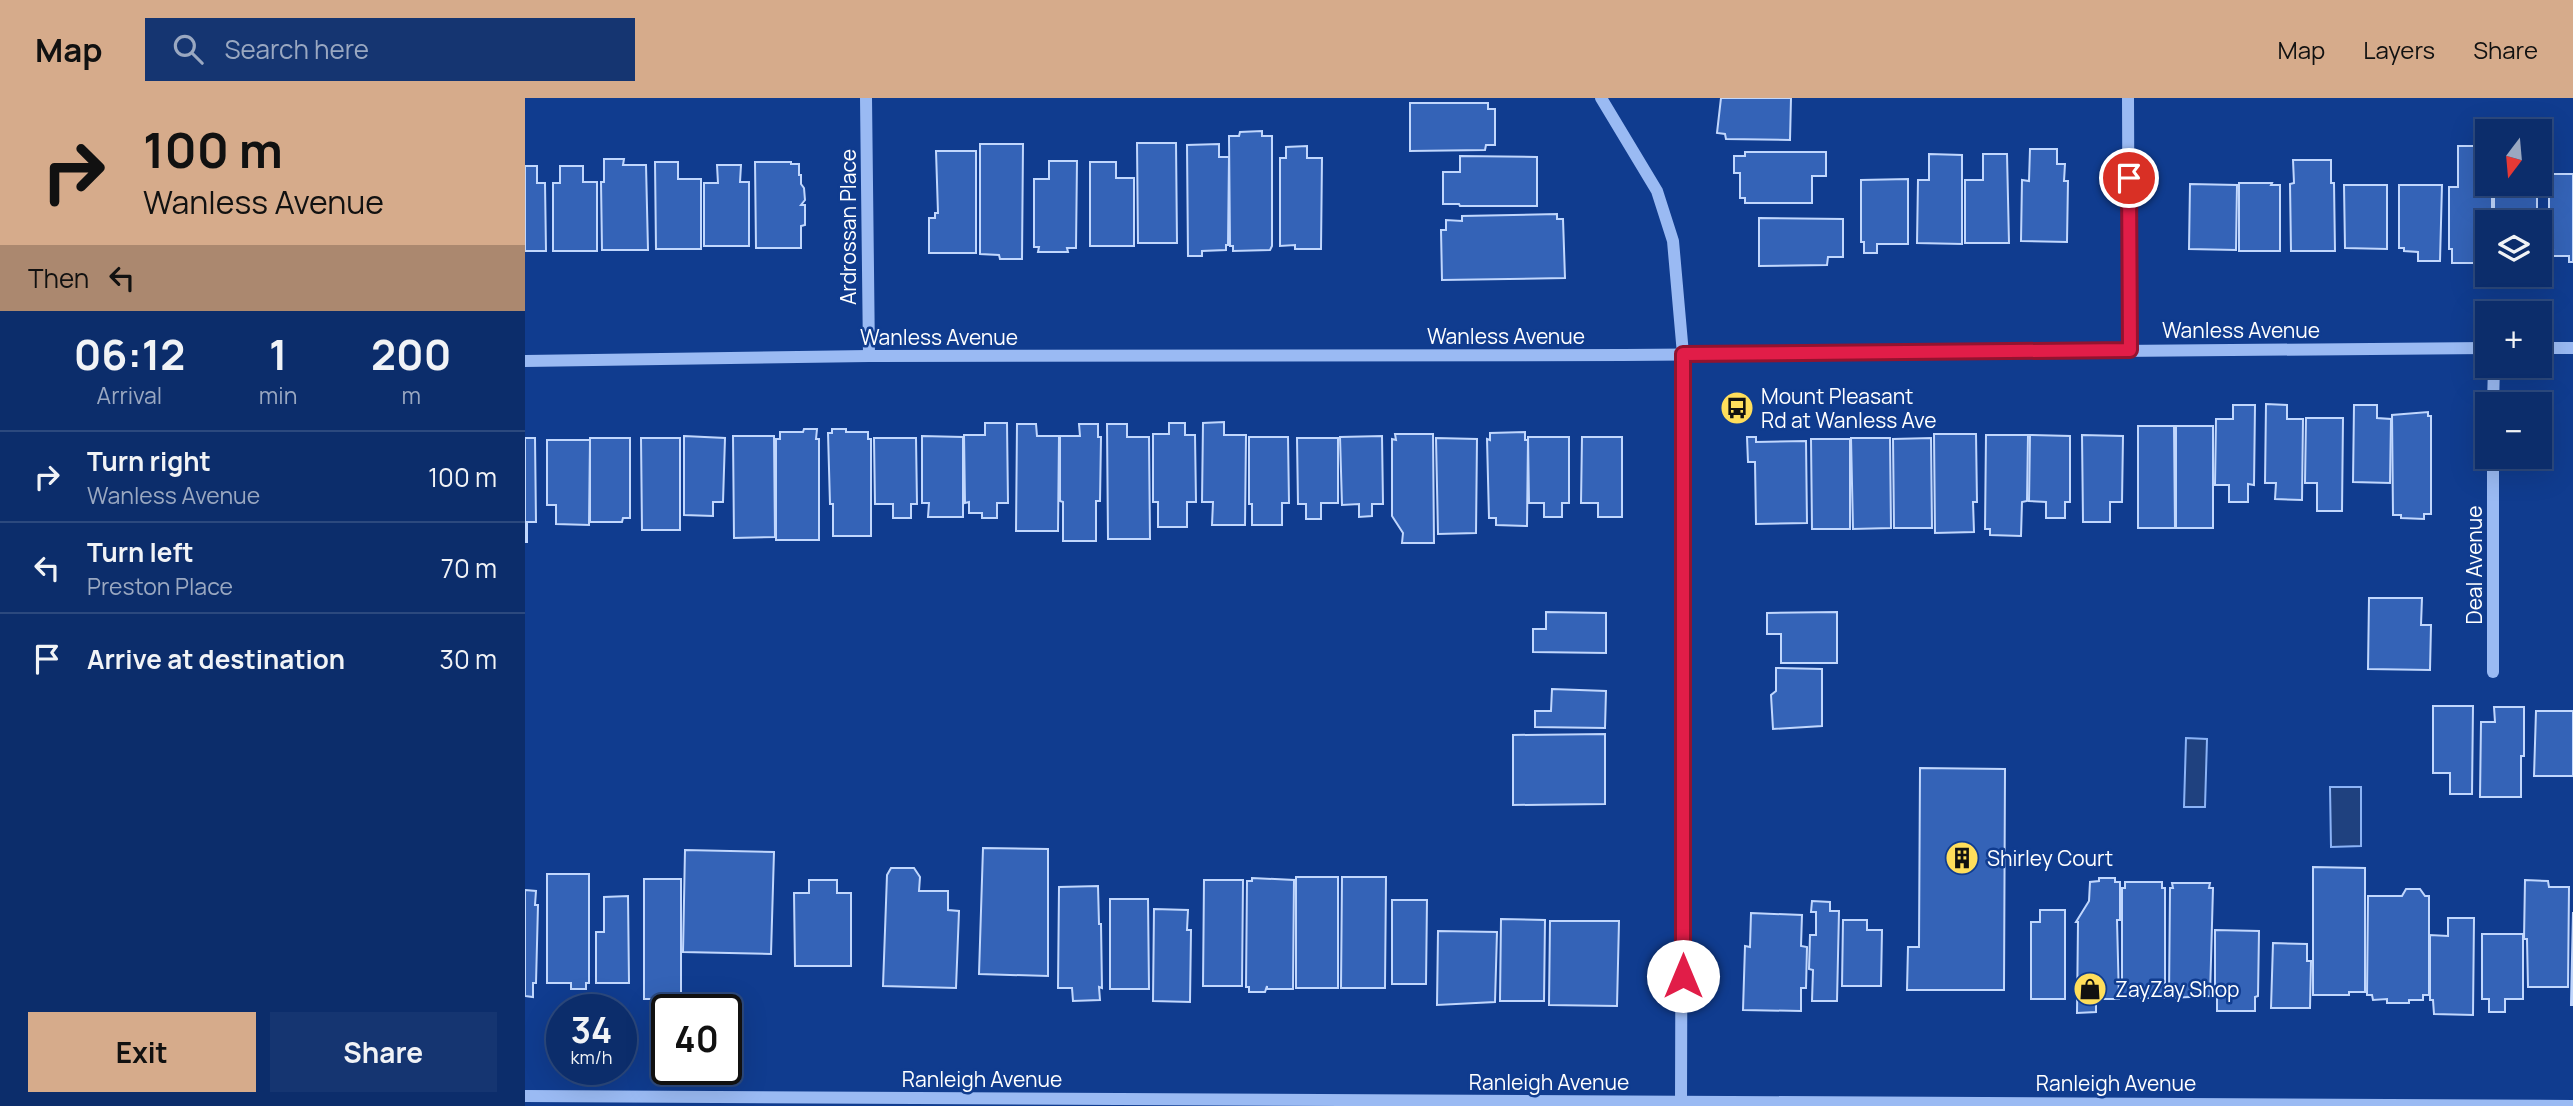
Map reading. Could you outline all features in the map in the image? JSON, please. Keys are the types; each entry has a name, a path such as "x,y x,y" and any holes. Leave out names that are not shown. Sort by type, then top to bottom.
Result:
{"street":[{"name":"Ardrossan Place","path":"866,98 869,356"},
{"path":"1601,98 1657,191 1673,241 1683,354 1681,1104"},
{"path":"2128,98 2130,350"},
{"name":"Wanless Avenue","path":"525,360 2475,348"},
{"path":"2552,348 2573,348"},
{"name":"Deal Avenue","path":"2493,469 2493,672"},
{"name":"Ranleigh Avenue","path":"525,1096 1681,1104 2573,1106"}],"water":[{"path":"2186,738 2207,739 2205,807 2184,807"},
{"path":"2330,787 2361,787 2361,846 2331,847"}],"building":[{"path":"1721,98 1791,98 1790,140 1726,139 1725,134 1717,133"},
{"path":"1410,103 1488,103 1488,109 1495,109 1495,145 1486,145 1485,150 1410,151"},
{"path":"1262,131 1262,136 1272,136 1272,246 1270,250 1233,251 1233,246 1230,246 1229,136 1239,136 1240,132"},
{"path":"1137,143 1176,143 1177,243 1138,243"},
{"path":"980,144 1023,144 1022,259 1000,259 999,255 980,254"},
{"path":"1219,144 1219,157 1229,157 1228,245 1226,250 1202,251 1202,256 1188,256 1187,145"},
{"path":"1307,146 1307,158 1322,158 1321,249 1280,246 1280,158 1286,158 1286,147"},
{"path":"2458,146 2475,146 2475,196 2492,196 2492,210 2475,210 2474,263 2452,263 2452,249 2449,249 2449,187 2458,187"},
{"path":"2030,149 2057,149 2057,164 2065,164 2064,181 2068,181 2067,242 2021,241 2022,180 2029,181"},
{"path":"936,151 976,151 976,253 929,253 929,218 935,218 935,213 938,213"},
{"path":"1745,152 1826,152 1826,176 1812,176 1812,203 1745,203 1745,198 1740,198 1740,173 1734,173 1734,156 1745,156"},
{"path":"1929,154 1962,155 1962,244 1917,243 1918,180 1929,180"},
{"path":"1983,154 2007,154 2009,243 1965,243 1965,180 1983,180"},
{"path":"1460,156 1537,157 1537,206 1443,204 1443,172 1460,172"},
{"path":"604,159 624,159 623,165 646,165 648,250 602,250 601,182 604,182"},
{"path":"2293,160 2331,160 2335,251 2291,251 2290,184 2294,183"},
{"path":"1049,161 1077,161 1076,248 1067,248 1068,252 1038,252 1039,247 1034,247 1034,179 1049,179"},
{"path":"655,162 678,162 678,179 701,179 701,249 656,249"},
{"path":"755,162 799,164 805,200 801,205 805,205 805,225 801,226 801,248 756,248"},
{"path":"1090,162 1116,162 1116,178 1134,178 1134,246 1090,246"},
{"path":"717,165 741,165 740,182 749,182 749,246 704,246 704,183 718,183"},
{"path":"525,166 537,166 537,183 545,183 546,251 525,251"},
{"path":"560,166 583,166 583,182 597,182 597,251 553,251 553,183 560,183"},
{"path":"2552,174 2573,174 2573,262 2569,262 2569,256 2552,256 2552,210 2549,210"},
{"path":"1908,179 1908,244 1877,244 1877,253 1864,253 1864,242 1861,242 1861,180"},
{"path":"2239,183 2280,185 2280,251 2239,251"},
{"path":"2190,184 2237,185 2236,250 2189,249"},
{"path":"2344,185 2387,185 2387,249 2345,248"},
{"path":"2399,185 2442,185 2440,261 2418,261 2418,252 2399,248"},
{"path":"2494,196 2537,196 2537,210 2494,210"},
{"path":"1557,214 1557,219 1563,219 1565,278 1442,280 1441,230 1446,230 1446,220 1462,221 1462,216"},
{"path":"1759,218 1843,219 1843,257 1828,257 1827,265 1759,266"},
{"path":"2266,404 2287,405 2287,419 2303,419 2302,500 2275,499 2276,483 2265,483"},
{"path":"2233,405 2255,405 2254,485 2248,484 2248,502 2229,502 2229,485 2215,485 2216,419 2233,419"},
{"path":"2354,405 2377,405 2377,418 2391,419 2390,483 2353,482"},
{"path":"2428,412 2428,416 2431,416 2431,514 2424,514 2424,519 2401,518 2401,515 2393,515 2392,415"},
{"path":"2306,418 2343,418 2342,511 2317,511 2317,483 2305,483"},
{"path":"1224,422 1224,435 1246,435 1245,525 1212,525 1213,502 1202,502 1203,423"},
{"path":"985,423 1007,423 1008,503 997,503 997,518 982,518 982,513 969,513 969,502 965,503 964,435 985,435"},
{"path":"1169,423 1185,423 1185,435 1195,435 1196,502 1187,502 1187,527 1158,527 1158,502 1153,502 1153,434 1169,434"},
{"path":"1017,424 1036,424 1037,436 1059,436 1058,531 1016,531"},
{"path":"1079,424 1098,424 1098,437 1101,437 1096,541 1063,541 1060,436 1080,436"},
{"path":"1107,424 1127,424 1127,437 1149,437 1150,539 1108,539"},
{"path":"2138,426 2174,426 2175,528 2138,528"},
{"path":"2176,426 2213,426 2213,528 2176,528"},
{"path":"804,429 817,429 816,439 819,439 819,540 776,540 776,439 780,439 780,432 803,432"},
{"path":"832,429 868,432 868,439 871,439 871,536 833,536 828,433 832,433"},
{"path":"1525,432 1525,440 1528,440 1527,526 1496,525 1496,518 1489,518 1487,439 1490,440 1490,433"},
{"path":"1395,434 1433,434 1434,543 1402,543 1403,533 1392,516 1392,439 1396,440"},
{"path":"1934,434 1976,434 1977,502 1973,502 1974,532 1935,533"},
{"path":"1986,435 2028,435 2027,501 2022,502 2021,536 1990,535 1990,529 1985,529"},
{"path":"2030,435 2070,436 2070,502 2065,502 2065,518 2046,518 2046,502 2029,501"},
{"path":"2082,435 2123,436 2122,502 2110,502 2110,522 2083,522"},
{"path":"684,436 725,438 723,502 713,502 713,516 684,515"},
{"path":"733,436 774,436 775,537 734,538"},
{"path":"922,436 963,437 963,517 928,517 929,503 922,503"},
{"path":"1382,436 1383,504 1372,504 1372,516 1359,517 1359,504 1342,505 1340,437"},
{"path":"1249,437 1288,437 1289,503 1282,503 1282,525 1252,525 1252,504 1249,504"},
{"path":"1528,437 1569,437 1569,503 1562,503 1562,517 1544,517 1544,503 1529,503"},
{"path":"1582,437 1622,437 1622,517 1598,517 1598,503 1581,503"},
{"path":"1747,437 1756,437 1756,442 1806,441 1807,523 1756,524 1755,462 1748,462"},
{"path":"525,438 535,438 536,522 527,522 527,542 525,542"},
{"path":"590,438 630,438 630,518 623,518 622,522 590,522"},
{"path":"641,438 680,438 680,530 642,530"},
{"path":"874,438 916,438 917,504 911,504 911,518 893,518 893,504 875,504"},
{"path":"1297,438 1338,438 1338,503 1321,503 1321,519 1306,519 1306,504 1298,504"},
{"path":"1436,438 1477,439 1476,533 1438,534"},
{"path":"1851,438 1890,438 1891,528 1853,529"},
{"path":"1931,438 1932,528 1894,528 1893,439"},
{"path":"1811,439 1850,439 1850,529 1812,529"},
{"path":"547,440 590,440 589,525 556,524 556,505 547,505"},
{"path":"2369,598 2422,598 2421,625 2431,625 2430,670 2368,669"},
{"path":"1546,612 1606,613 1606,653 1533,652 1533,629 1546,629"},
{"path":"1837,612 1837,663 1781,663 1781,634 1767,634 1767,613"},
{"path":"1776,668 1822,669 1822,726 1773,729 1771,695 1776,691"},
{"path":"1552,689 1606,691 1605,728 1535,727 1535,711 1551,711"},
{"path":"2433,706 2473,706 2472,794 2450,794 2450,773 2433,773"},
{"path":"2494,707 2524,707 2521,797 2480,797 2481,722 2495,722"},
{"path":"2536,711 2573,711 2573,776 2534,776"},
{"path":"1605,734 1605,804 1513,805 1513,735"},
{"name":"Shirley Court","path":"1920,768 2005,769 2004,990 1907,990 1908,947 1919,947"},
{"path":"983,848 1048,849 1048,976 979,974"},
{"path":"685,850 774,852 771,954 683,952"},
{"path":"2313,867 2365,868 2365,992 2313,995"},
{"path":"891,868 914,868 920,877 919,891 948,891 948,910 959,911 956,988 883,986 887,875"},
{"path":"547,874 589,874 589,983 586,983 586,989 571,989 571,983 547,983"},
{"path":"1296,877 1338,877 1338,988 1296,988"},
{"path":"1342,877 1386,877 1385,988 1341,988"},
{"path":"1252,878 1294,880 1293,989 1267,989 1267,986 1265,992 1249,992 1249,987 1246,987 1247,881 1252,881"},
{"path":"2099,878 2115,878 2115,882 2120,882 2120,920 2117,920 2119,999 2096,999 2096,1012 2077,1013 2076,922 2089,901 2090,882 2099,881"},
{"path":"644,879 681,879 681,994 651,994 651,999 644,999"},
{"path":"809,880 837,880 837,893 851,893 851,966 795,966 794,893 809,893"},
{"path":"1204,880 1243,880 1242,986 1203,986"},
{"path":"2525,880 2548,881 2549,887 2569,887 2568,987 2528,987 2527,939 2524,939"},
{"path":"2125,882 2162,882 2162,888 2165,888 2165,998 2122,998 2122,888 2125,888"},
{"path":"2172,883 2210,883 2209,888 2213,888 2210,996 2169,998"},
{"path":"1098,886 1101,924 1100,1000 1073,1001 1072,988 1058,988 1059,887"},
{"path":"2406,889 2420,889 2425,896 2429,896 2429,995 2423,995 2423,1000 2409,1000 2409,1003 2387,1003 2387,999 2373,1000 2372,995 2367,995 2368,896 2402,896"},
{"path":"525,890 536,891 535,905 538,905 536,983 533,983 533,997 525,996"},
{"path":"628,896 629,983 596,983 596,932 604,932 604,897"},
{"path":"1110,899 1148,899 1149,989 1110,989"},
{"path":"1392,900 1427,900 1426,984 1392,984"},
{"path":"1812,901 1830,902 1830,911 1839,911 1837,1001 1812,1001 1810,935 1816,935 1816,912 1811,912"},
{"path":"1154,909 1188,910 1187,930 1191,930 1190,1002 1153,1001"},
{"path":"2040,910 2065,910 2065,999 2031,999 2031,922 2040,922"},
{"path":"2573,912 2573,1005 2571,1005"},
{"path":"1751,913 1802,915 1801,946 1807,947 1806,988 1801,988 1801,1011 1743,1010 1745,946 1750,947"},
{"path":"2448,918 2474,918 2473,1015 2434,1014 2433,1000 2430,1000 2430,935 2448,936"},
{"path":"1501,919 1545,920 1544,1001 1500,1001"},
{"path":"1843,920 1867,920 1867,930 1882,930 1881,986 1842,986"},
{"path":"1550,921 1619,921 1617,1006 1549,1005"},
{"path":"2215,930 2259,931 2258,996 2255,997 2255,1011 2217,1011"},
{"path":"1438,931 1497,932 1495,1002 1437,1005"},
{"path":"2482,934 2523,934 2523,999 2505,999 2505,1012 2489,1012 2489,999 2482,999"},
{"path":"2273,943 2307,944 2307,961 2311,961 2310,1008 2271,1008"}],"place":[{"name":"Mount Pleasant Rd at Wanless Ave","path":"1737,408"},
{"name":"Shirley Court","path":"1962,858"},
{"name":"ZayZay Shop","path":"2090,989"}],"route":[{"path":"1683,976 1683,354 2130,350 2129,178"}]}
